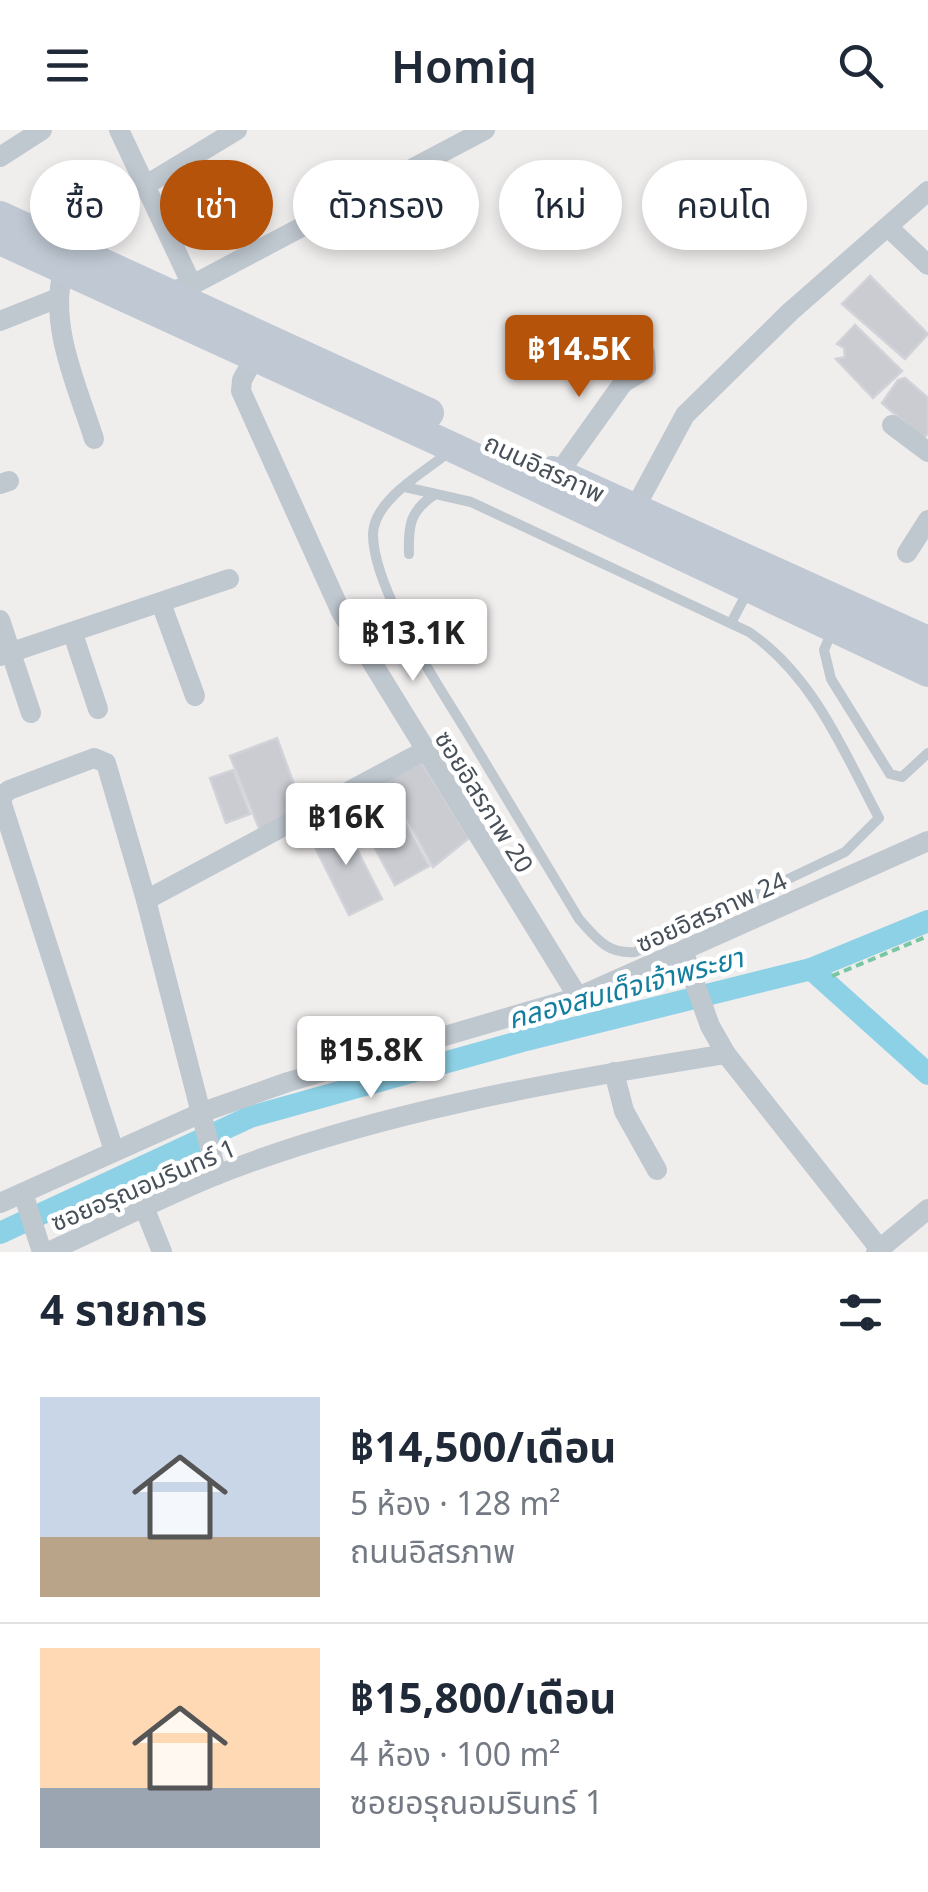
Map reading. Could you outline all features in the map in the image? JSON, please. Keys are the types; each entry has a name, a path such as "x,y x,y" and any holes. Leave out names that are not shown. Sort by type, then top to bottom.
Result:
{"main road":[{"name":"ถนนอิสรภาพ","path":"0,216 180,288 635,508 841,613 928,641"},
{"path":"0,240 61,284 255,356 751,586 841,613 928,672"}],"street":[{"path":"0,157 42,130"},
{"path":"120,130 146,185 180,288 485,130"},
{"path":"146,185 238,130"},
{"path":"635,508 685,415 790,312 928,191"},
{"path":"888,226 928,265"},
{"path":"0,322 61,284 75,378 94,439"},
{"path":"558,474 623,383 646,369 645,353 631,332"},
{"name":"ซอยอิสรภาพ 20","path":"255,356 242,380 242,391 341,612 578,997"},
{"path":"892,426 928,452"},
{"path":"908,553 928,520"},
{"path":"5,655 229,580"},
{"path":"161,603 194,696"},
{"path":"0,620 5,655 31,713"},
{"path":"73,634 98,709"},
{"path":"146,900 424,751"},
{"path":"114,1151 2,796 94,758 106,763 216,1167"},
{"name":"ซอยอิสรภาพ 24","path":"0,1203 25,1200 114,1151 205,1119 288,1082 578,997 928,841"},
{"path":"684,953 710,1026 726,1054 877,1250 928,1209"},
{"name":"ซอยอรุณอมรินทร์ 1","path":"42,1246 144,1207 216,1167 531,1086 726,1054"},
{"path":"614,1072 624,1111 657,1170"},
{"path":"25,1200 42,1246"},
{"path":"144,1207 162,1252"}],"lane":[{"path":"405,486 471,502 730,624 775,650 799,676 825,716 878,818 845,852 635,952 618,953 603,946 579,919 398,616 373,533 381,510 405,486 454,448"},
{"path":"409,554 409,525 415,508 435,494"},
{"path":"730,624 751,586"},
{"path":"841,613 824,650 831,678 890,774 902,776 928,753"}],"path":[{"path":"832,976 928,936"}],"building":[{"path":"870,276 928,334 905,359 842,304"},
{"path":"855,325 902,371 873,398 836,359 845,357 844,348 837,344"},
{"path":"905,378 928,398 928,433 923,439 882,403 898,380"},
{"path":"277,738 304,812 261,833 230,756"},
{"path":"422,763 469,838 433,867 386,781"},
{"path":"233,770 250,814 226,823 210,778"},
{"path":"383,783 429,866 395,885 349,801"},
{"path":"342,820 382,899 349,915 310,837"}],"waterway":[{"name":"คลองสมเด็จเจ้าพระยา","path":"0,1233 250,1117 526,1040 811,969 928,921"},
{"path":"811,969 928,1074"}]}
